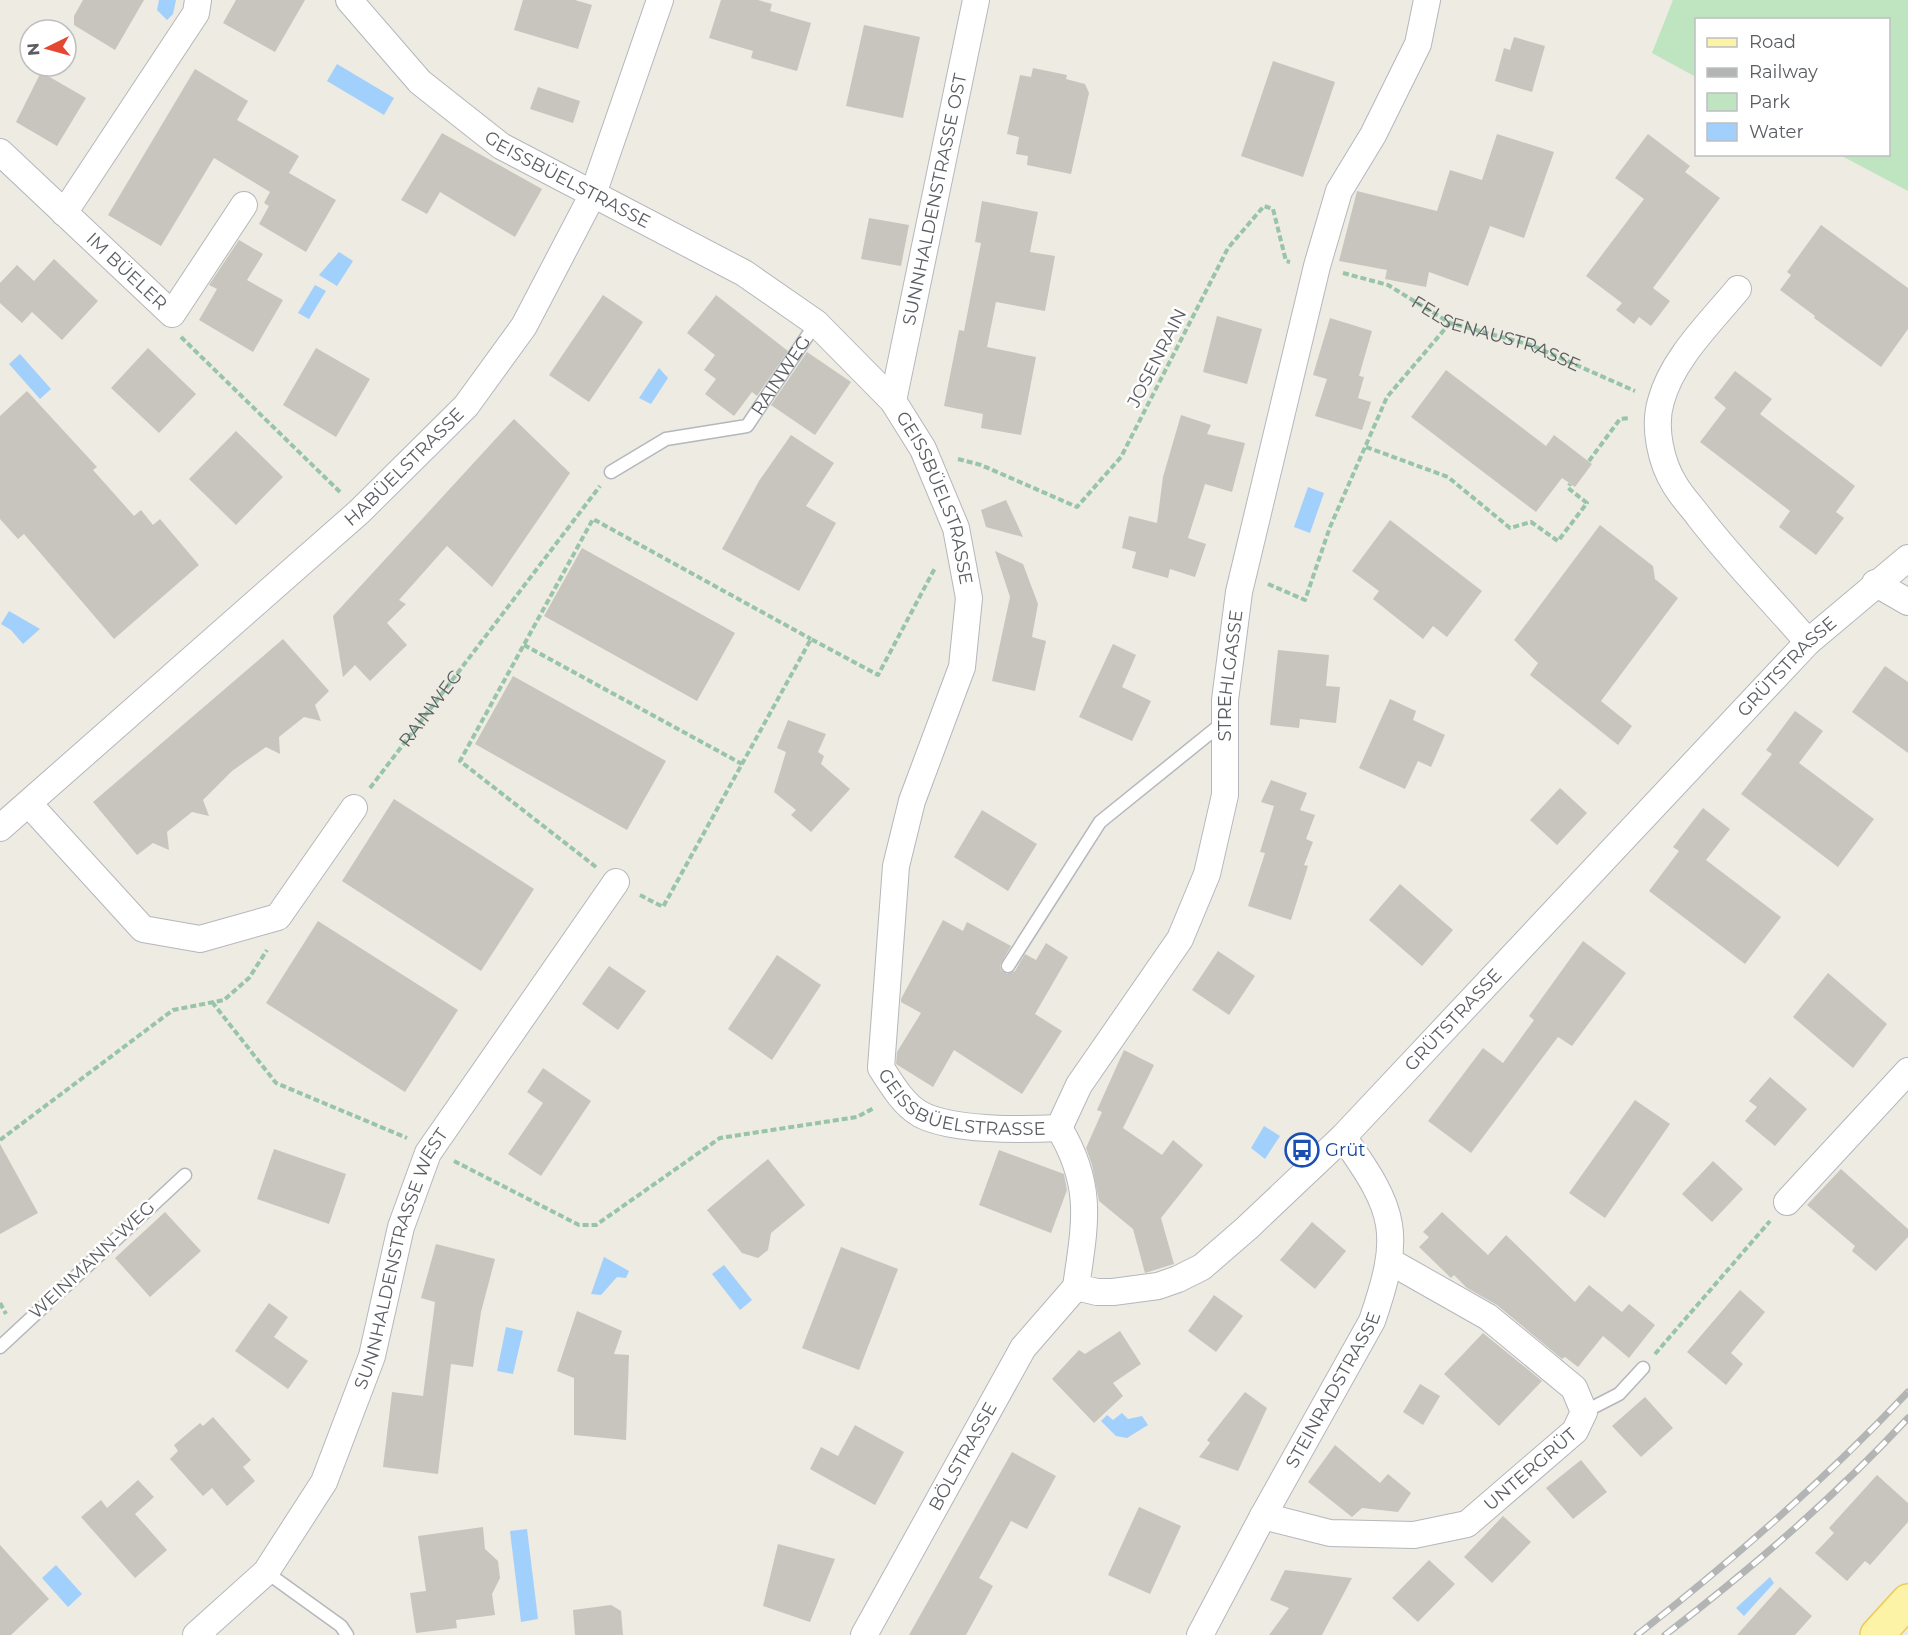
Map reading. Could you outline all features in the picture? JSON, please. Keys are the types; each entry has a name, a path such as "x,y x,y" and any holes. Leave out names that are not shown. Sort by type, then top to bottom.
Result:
{"main road":[{"path":"1876,1635 1908,1601"}],"street":[{"path":"64,213 196,13 198,0"},
{"name":"GEISSBÜELSTRASSE","path":"349,0 420,82 501,146 744,273 816,323 893,401 923,449 956,528 969,598 962,668 912,801 896,866 881,1068 898,1095 920,1114 948,1122 1017,1131 1059,1128"},
{"name":"HABÜELSTRASSE","path":"0,828 359,512 466,406 524,326 593,194 660,0"},
{"name":"SUNNHALDENSTRASSE OST","path":"893,401 976,0"},
{"name":"STREHLGASSE","path":"1059,1128 1079,1085 1180,939 1207,874 1225,795 1225,700 1239,592 1317,266 1339,191 1373,135 1418,44 1427,0"},
{"name":"IM BÜELER","path":"0,152 172,314 244,205"},
{"path":"1737,289 1691,346 1670,379 1660,408 1660,442 1674,485 1717,539 1808,642"},
{"name":"GRÜTSTRASSE","path":"1076,1287 1113,1292 1158,1286 1202,1267 1343,1137 1808,642 1875,583 1908,558"},
{"path":"1875,583 1908,602"},
{"path":"29,804 143,928 200,939 278,917 354,808"},
{"name":"SUNNHALDENSTRASSE WEST","path":"196,1635 266,1572 324,1482 372,1356 401,1227 428,1153 616,882"},
{"path":"1787,1202 1908,1071"},
{"path":"1059,1128 1070,1146 1083,1181 1085,1208 1076,1287"},
{"name":"STEINRADSTRASSE","path":"1200,1635 1263,1516 1372,1321 1390,1262 1392,1235 1384,1207 1367,1170 1343,1137"},
{"name":"UNTERGRÜT","path":"1263,1516 1330,1533 1413,1535 1467,1524 1575,1431 1584,1412 1574,1388 1488,1317 1390,1262"},
{"name":"BÖLSTRASSE","path":"864,1635 1023,1348 1076,1287"}],"lane":[{"name":"RAINWEG","path":"611,471 666,439 747,426 816,323"},
{"path":"1008,966 1100,822 1224,721"},
{"name":"WEINMANN-WEG","path":"0,1347 185,1174"},
{"path":"1584,1412 1619,1394 1643,1368"},
{"path":"266,1572 341,1626 347,1635"}],"path":[{"name":"JOSENRAIN","path":"923,449 981,465 1077,507 1121,457 1228,248 1264,206 1273,209 1286,261 1294,262"},
{"name":"FELSENAUSTRASSE","path":"1333,270 1388,285 1450,323 1531,345 1660,408"},
{"path":"172,314 173,330 346,498"},
{"path":"1266,584 1305,600 1330,527 1387,397 1450,323"},
{"path":"1588,461 1620,419 1660,408"},
{"path":"1366,447 1448,477 1510,528 1531,522 1558,541 1587,503 1568,488 1570,484"},
{"name":"RAINWEG","path":"354,808 611,471"},
{"path":"811,639 663,907 616,882 460,761 593,519 878,675 956,528"},
{"path":"524,645 742,764"},
{"path":"0,1140 173,1010 224,1000 249,978 265,956 278,917"},
{"path":"212,1002 276,1083 386,1130"},
{"path":"485,1177 579,1225 596,1225 720,1138 857,1118 898,1095"},
{"path":"1643,1368 1787,1202"}],"green space":[{"path":"1673,0 1908,0 1908,191 1842,156 1890,156 1890,18 1695,18 1695,76 1652,53"}],"water":[{"path":"159,0 176,0 173,14 167,20 157,10"},
{"path":"337,64 394,98 384,115 327,81"},
{"path":"339,252 353,261 337,286 319,275"},
{"path":"315,285 326,291 309,319 298,313"},
{"path":"20,354 51,389 40,399 9,364"},
{"path":"659,368 668,378 651,404 639,398"},
{"path":"1308,487 1324,493 1310,533 1294,527"},
{"path":"9,611 40,629 23,644 11,630 1,624"},
{"path":"1264,1126 1280,1136 1265,1159 1251,1148"},
{"path":"604,1257 629,1271 626,1278 617,1277 601,1295 591,1294"},
{"path":"724,1265 752,1300 740,1310 712,1274"},
{"path":"506,1327 523,1331 513,1374 497,1371"},
{"path":"1122,1413 1128,1419 1142,1416 1148,1425 1127,1438 1116,1436 1101,1421 1107,1415 1113,1420"},
{"path":"527,1529 538,1619 521,1622 510,1531"},
{"path":"56,1565 82,1594 68,1607 42,1578"},
{"path":"1770,1577 1774,1583 1744,1616 1736,1608"}],"building":[{"path":"83,0 144,0 115,50 78,27 78,18 74,16"},
{"path":"236,0 305,0 275,52 223,23"},
{"path":"523,0 575,0 592,5 578,49 514,30"},
{"path":"721,0 758,0 772,4 770,11 811,23 797,71 751,58 753,51 709,38"},
{"path":"864,25 920,37 903,118 846,106"},
{"path":"1514,37 1545,46 1532,92 1495,81 1504,48 1510,50"},
{"path":"1273,61 1335,82 1303,177 1241,156"},
{"path":"1033,68 1067,75 1066,79 1085,84 1089,93 1071,174 1027,165 1028,156 1016,154 1019,137 1007,134 1020,75 1031,77"},
{"path":"195,69 248,101 237,120 299,156 289,173 336,200 306,252 259,224 269,206 264,203 270,192 214,158 161,246 108,215"},
{"path":"38,78 51,78 86,98 57,146 16,122"},
{"path":"538,87 580,101 573,123 530,109"},
{"path":"442,133 542,189 515,237 440,192 427,214 401,200"},
{"path":"1497,134 1554,152 1524,238 1490,226 1468,286 1429,272 1426,287 1385,279 1387,270 1339,261 1357,191 1437,211 1450,170 1482,180"},
{"path":"1648,134 1690,166 1685,172 1720,198 1653,288 1670,301 1651,326 1639,317 1634,324 1616,310 1622,303 1586,276 1644,199 1615,178"},
{"path":"982,201 1038,212 1030,252 1055,256 1045,311 996,302 987,347 1036,357 1021,435 981,428 983,414 944,406 959,330 964,331 981,243 975,242"},
{"path":"869,218 909,225 901,266 861,259"},
{"path":"1821,225 1908,288 1908,329 1881,367 1780,290 1791,275 1787,272"},
{"path":"239,240 263,254 247,280 283,300 253,352 199,320 217,289 209,285"},
{"path":"54,259 98,301 62,340 32,312 22,323 0,303 0,283 17,265 34,281"},
{"path":"603,295 643,322 589,402 549,375"},
{"path":"716,295 788,351 757,396 752,392 734,416 705,394 716,379 704,370 715,355 687,333"},
{"path":"1217,316 1262,329 1247,384 1203,372"},
{"path":"1330,318 1372,331 1359,376 1364,377 1358,398 1371,402 1362,430 1315,416 1327,379 1313,375"},
{"path":"148,348 196,394 159,433 111,388"},
{"path":"316,348 370,379 336,437 283,405"},
{"path":"807,352 851,382 815,435 771,405"},
{"path":"1446,370 1546,446 1554,435 1592,464 1575,487 1562,478 1536,512 1411,417"},
{"path":"1735,371 1772,399 1760,414 1855,486 1836,512 1844,518 1816,555 1779,527 1790,511 1700,442 1726,408 1714,398"},
{"path":"27,391 97,467 93,470 134,516 141,510 153,525 160,519 199,565 114,639 24,534 18,539 0,519 0,416"},
{"path":"1181,415 1211,425 1207,434 1245,443 1232,492 1205,484 1188,538 1206,544 1195,577 1170,569 1168,578 1132,568 1136,552 1122,548 1129,516 1157,523 1163,477"},
{"path":"514,419 570,473 492,587 447,546 399,600 406,604 387,623 407,645 370,681 355,665 343,677 333,616"},
{"path":"236,431 283,477 236,525 189,479"},
{"path":"791,435 834,463 806,506 836,523 799,591 722,549 759,481"},
{"path":"1006,500 1023,537 986,527 981,510"},
{"path":"1390,520 1482,591 1447,637 1433,626 1423,639 1373,599 1379,591 1352,571"},
{"path":"1600,525 1653,566 1655,579 1678,598 1601,701 1632,726 1618,745 1530,675 1538,663 1514,640"},
{"path":"582,548 735,633 697,701 544,616"},
{"path":"995,551 1023,564 1038,604 1032,637 1046,641 1035,691 992,681 1010,597"},
{"path":"283,639 329,691 315,705 321,721 304,717 279,737 280,754 266,747 232,771 203,800 209,816 192,812 167,832 169,850 153,843 137,855 93,802"},
{"path":"1113,644 1136,655 1122,687 1151,701 1132,741 1079,717"},
{"path":"1278,650 1329,655 1326,686 1340,687 1336,723 1300,719 1299,728 1270,725"},
{"path":"1885,666 1908,682 1908,753 1852,712"},
{"path":"513,676 666,761 627,830 475,744"},
{"path":"1390,699 1416,711 1413,720 1445,735 1431,767 1418,761 1405,789 1359,768"},
{"path":"1795,711 1823,731 1799,763 1874,819 1838,867 1741,794 1772,754 1766,750"},
{"path":"788,720 826,734 818,752 824,756 821,764 850,789 811,832 791,815 796,810 774,792 786,752 777,748"},
{"path":"1271,780 1307,793 1300,810 1315,815 1306,839 1313,842 1304,865 1308,866 1291,920 1248,906 1265,853 1260,852 1274,806 1261,802"},
{"path":"1560,788 1587,813 1557,845 1530,820"},
{"path":"394,799 534,889 481,971 342,881"},
{"path":"1703,808 1730,829 1706,860 1781,917 1745,964 1649,891 1679,851 1673,847"},
{"path":"982,810 1037,844 1008,891 954,857"},
{"path":"1400,884 1453,930 1422,966 1369,920"},
{"path":"943,920 963,931 967,922 1011,946 1000,965 1001,970 1007,974 1015,971 1025,954 1036,960 1046,943 1068,957 1035,1014 1062,1031 1022,1094 954,1050 933,1087 896,1064 897,1052 921,1013 901,1002 901,999"},
{"path":"318,921 458,1010 405,1092 266,1003"},
{"path":"1583,941 1626,973 1572,1046 1558,1037 1471,1153 1428,1121 1483,1048 1503,1063 1534,1020 1529,1016"},
{"path":"1218,951 1255,976 1229,1015 1192,990"},
{"path":"777,955 821,985 772,1060 728,1029"},
{"path":"609,966 646,991 618,1030 582,1004"},
{"path":"1828,973 1887,1024 1853,1068 1793,1017"},
{"path":"1124,1050 1154,1065 1123,1128 1162,1155 1173,1140 1203,1165 1161,1218 1174,1264 1145,1273 1133,1229 1099,1201 1086,1148 1102,1112 1097,1110"},
{"path":"543,1068 591,1101 541,1176 508,1154 543,1103 527,1092"},
{"path":"1770,1077 1807,1109 1775,1146 1745,1121 1757,1107 1749,1101"},
{"path":"1635,1100 1670,1124 1605,1218 1569,1193"},
{"path":"0,1144 38,1213 0,1234"},
{"path":"274,1149 346,1174 329,1224 257,1199"},
{"path":"999,1150 1064,1174 1067,1190 1051,1233 979,1205"},
{"path":"768,1159 805,1205 771,1233 768,1250 758,1258 742,1253 707,1210"},
{"path":"1713,1161 1743,1189 1712,1222 1682,1194"},
{"path":"1841,1169 1908,1229 1908,1237 1876,1271 1852,1251 1855,1246 1807,1205"},
{"path":"165,1212 201,1251 150,1297 115,1258"},
{"path":"1442,1212 1488,1255 1506,1235 1575,1302 1589,1285 1622,1312 1629,1304 1655,1325 1629,1358 1603,1336 1578,1367 1565,1357 1562,1359 1497,1305 1467,1288 1454,1275 1451,1278 1419,1247 1429,1237 1423,1232"},
{"path":"1312,1222 1346,1251 1315,1289 1280,1260"},
{"path":"436,1244 495,1259 481,1312 473,1367 451,1364 438,1474 383,1467 392,1392 423,1396 435,1302 421,1298"},
{"path":"841,1247 898,1269 859,1370 802,1348"},
{"path":"1740,1290 1765,1312 1731,1353 1743,1364 1726,1385 1687,1352"},
{"path":"1214,1295 1243,1316 1216,1352 1188,1331"},
{"path":"269,1303 288,1317 274,1337 308,1361 288,1389 235,1351"},
{"path":"577,1311 622,1331 614,1354 629,1355 626,1440 574,1435 574,1378 557,1371"},
{"path":"1120,1331 1141,1364 1113,1383 1123,1396 1094,1423 1052,1379 1079,1350 1085,1354"},
{"path":"1483,1333 1542,1381 1499,1426 1444,1374"},
{"path":"1420,1384 1440,1396 1423,1425 1403,1412"},
{"path":"1245,1392 1267,1408 1238,1471 1199,1457 1210,1443 1207,1440"},
{"path":"1645,1397 1673,1428 1641,1457 1612,1426"},
{"path":"213,1417 251,1460 243,1467 255,1481 227,1506 212,1488 203,1496 170,1459 178,1451 174,1445 200,1423 203,1426"},
{"path":"855,1425 904,1452 875,1505 810,1469 821,1447 838,1456"},
{"path":"1335,1445 1380,1483 1388,1474 1411,1493 1398,1512 1362,1508 1352,1517 1308,1482"},
{"path":"1012,1452 1056,1476 1027,1529 1011,1521 979,1578 993,1586 966,1635 909,1635"},
{"path":"1581,1460 1607,1492 1573,1519 1546,1488"},
{"path":"1877,1475 1908,1503 1908,1522 1870,1565 1865,1561 1847,1581 1815,1553 1834,1533 1829,1528"},
{"path":"138,1480 154,1497 135,1514 167,1550 135,1578 81,1517 101,1500 107,1508"},
{"path":"1139,1507 1181,1526 1150,1594 1108,1575"},
{"path":"1503,1516 1531,1542 1492,1583 1464,1557"},
{"path":"483,1527 485,1549 498,1561 500,1578 492,1594 495,1615 456,1620 457,1628 416,1633 410,1593 426,1591 418,1536"},
{"path":"778,1544 835,1559 810,1622 763,1606"},
{"path":"0,1545 49,1599 11,1635 0,1635"},
{"path":"1429,1560 1455,1584 1418,1622 1392,1598"},
{"path":"1285,1570 1352,1578 1322,1635 1269,1635 1289,1608 1270,1600"},
{"path":"1780,1587 1812,1616 1795,1635 1737,1635"},
{"path":"611,1605 621,1611 623,1635 575,1635 573,1610"}],"railway":[{"path":"1637,1635 1777,1519 1844,1457 1908,1392"},
{"path":"1665,1635 1791,1532 1880,1448 1908,1418"}],"place":[{"name":"Grüt","path":"1302,1150"}]}
